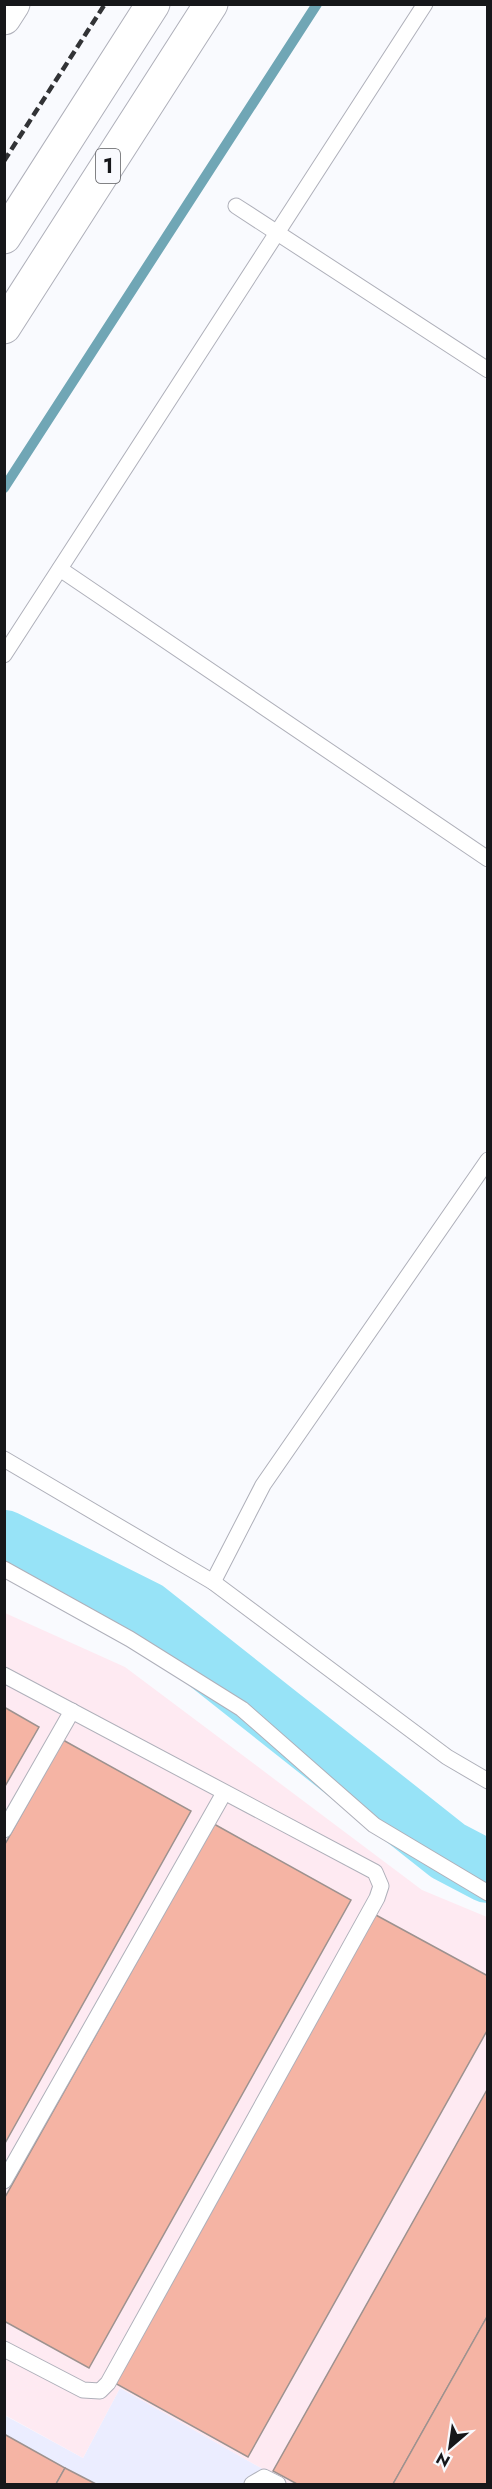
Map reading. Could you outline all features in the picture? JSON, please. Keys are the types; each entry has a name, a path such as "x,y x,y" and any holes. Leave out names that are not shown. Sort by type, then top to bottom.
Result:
{"main road":[{"path":"4,18 13,4"},
{"name":"1","path":"4,237 153,4"},
{"name":"1","path":"4,327 211,4"}],"lane":[{"path":"4,655 424,4"},
{"path":"236,206 488,370"},
{"path":"60,569 488,859"},
{"path":"213,1582 263,1485 488,1161"},
{"path":"4,1459 213,1582 447,1757 488,1781"},
{"path":"4,1569 130,1639 242,1709 374,1825 488,1893"},
{"path":"4,1676 375,1872 381,1886 377,1898 108,2383 100,2391 83,2390 4,2349"},
{"path":"4,1830 72,1711"},
{"path":"4,2181 224,1793"},
{"path":"252,2484 264,2477 278,2484"}],"shaded area":[{"path":"5,1613 125,1667 422,1890 487,1917 487,2484 289,2484 120,2388 83,2458 5,2415"},
{"path":"120,2388 289,2484 5,2484 4,2415 83,2458"}],"building":[{"path":"4,1707 39,1727 4,1788"},
{"path":"63,1740 191,1811 4,2145 4,1846"},
{"path":"214,1824 351,1900 89,2368 4,2321 4,2199"},
{"path":"374,1914 488,1976 488,2029 248,2457 113,2382"},
{"path":"488,2088 488,2315 393,2484 297,2484 273,2471"},
{"path":"488,2315 488,2484 393,2484"},
{"path":"4,2434 65,2468 56,2484 4,2484"},
{"path":"65,2468 96,2484 56,2484"}],"waterway":[{"path":"4,488 317,4"},
{"path":"4,1541 146,1612 448,1851 488,1872"}],"railway":[{"path":"4,161 105,4"}]}
